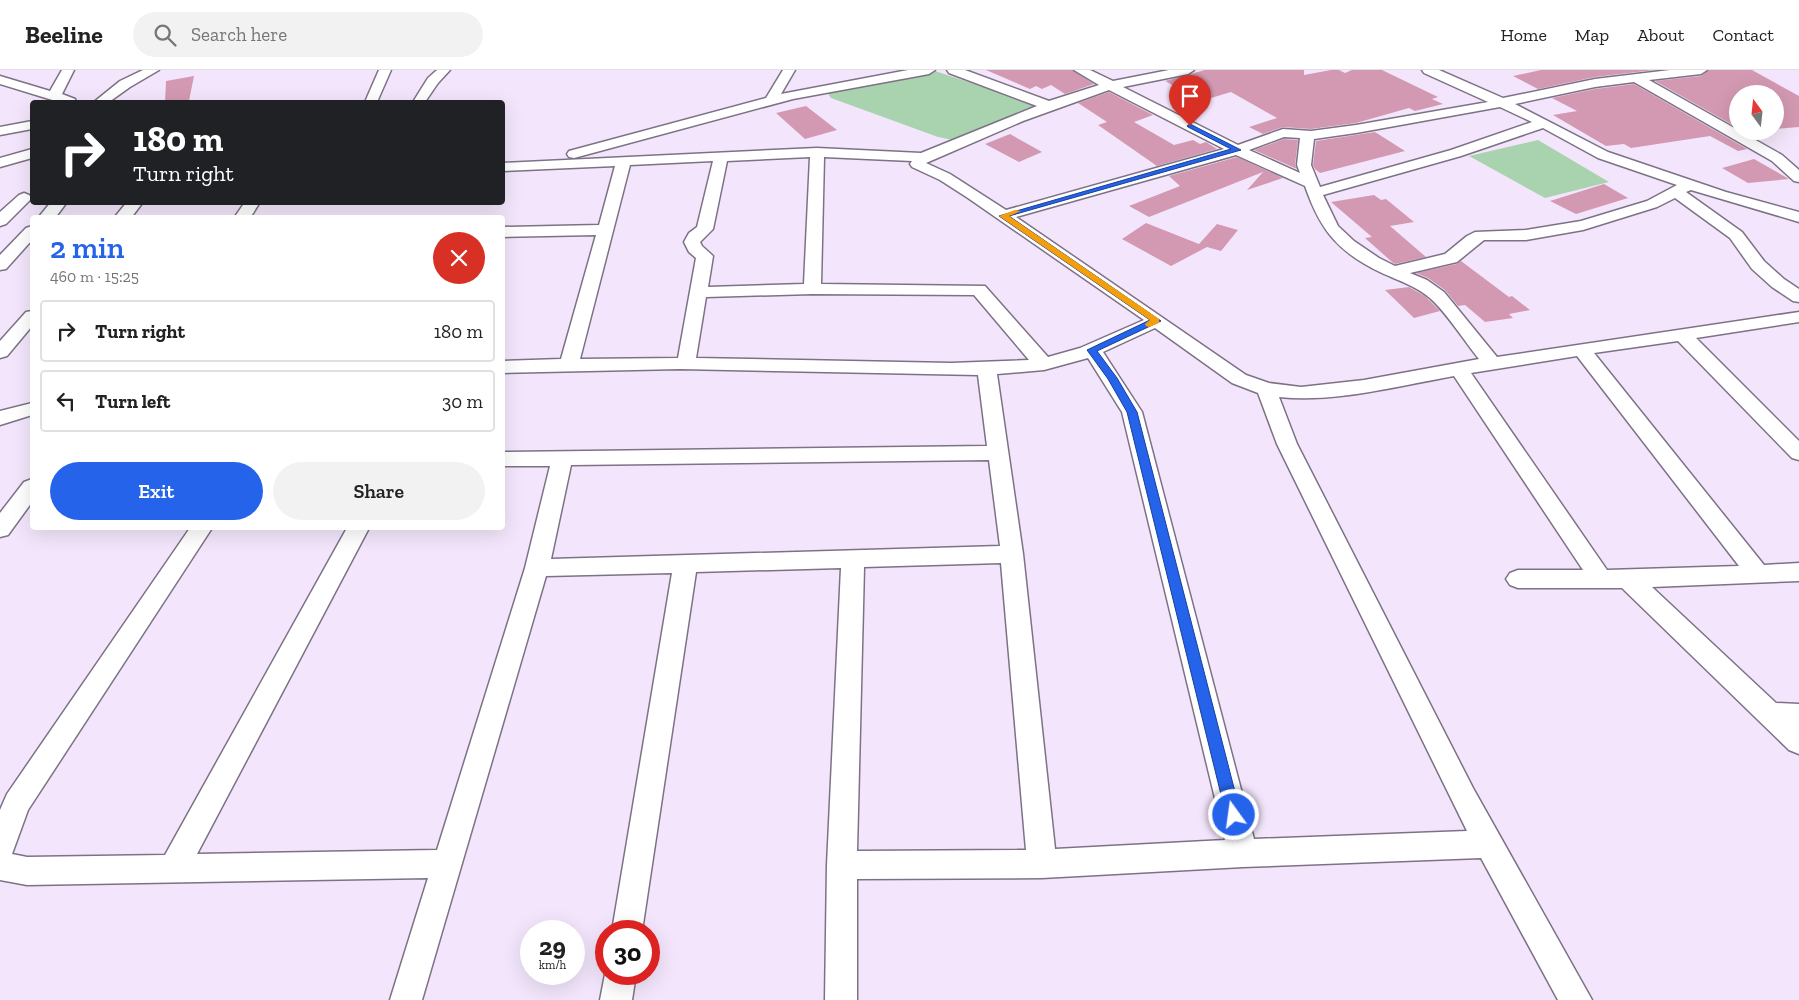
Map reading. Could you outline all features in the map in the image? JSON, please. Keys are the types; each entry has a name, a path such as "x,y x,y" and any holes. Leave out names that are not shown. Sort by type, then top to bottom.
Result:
{"street":[{"path":"54,96 68,70"},
{"path":"104,100 125,84 153,70"},
{"path":"371,100 385,70"},
{"path":"420,100 433,81 444,70"},
{"path":"770,100 789,70"},
{"path":"524,166 638,138 770,100 821,88 929,70"},
{"path":"953,70 1050,106"},
{"path":"1080,70 1311,188 1456,153 1544,123"},
{"path":"505,167 817,152 922,157 1011,120 1077,96 1112,86 1188,70"},
{"path":"1428,70 1544,123 1603,155 1683,189 1799,217"},
{"path":"1003,216 1237,150 1283,133 1307,134 1356,129 1501,103 1595,83 1701,70"},
{"path":"1638,79 1777,158 1799,178"},
{"path":"0,80 65,100"},
{"path":"9,96 34,90"},
{"path":"0,131 30,125"},
{"path":"1307,134 1304,165 1311,188 1332,230 1373,262 1438,296 1492,363"},
{"path":"812,289 817,152"},
{"path":"0,163 30,154"},
{"path":"686,364 705,256 695,249 692,242 695,236 706,229 721,156"},
{"path":"922,157 917,164 945,177 1239,379 1266,389 1301,393 1364,386 1458,368 1799,317"},
{"path":"569,364 624,161"},
{"path":"1395,272 1451,258 1473,238 1480,235 1526,235 1574,227 1632,211 1683,189"},
{"path":"1683,189 1736,235 1758,266 1799,297"},
{"path":"0,201 28,197"},
{"path":"0,221 28,197"},
{"path":"49,215 57,205"},
{"path":"125,215 133,205"},
{"path":"505,232 605,230"},
{"path":"0,265 30,233"},
{"path":"698,292 812,289 979,290 1043,364"},
{"path":"0,352 30,318"},
{"path":"505,367 569,364 686,364 987,368 1043,364 1092,350 1156,321"},
{"path":"1683,335 1799,453"},
{"path":"1581,349 1758,573"},
{"path":"1092,350 1112,378 1132,412 1243,853"},
{"path":"987,368 1012,554 1042,864"},
{"path":"1458,368 1601,579"},
{"path":"1266,389 1287,444 1463,797 1576,1000"},
{"path":"0,418 30,410"},
{"path":"505,459 999,453"},
{"path":"406,1000 538,568 562,459"},
{"path":"0,529 30,490"},
{"path":"0,846 17,802 200,530"},
{"path":"173,869 357,530"},
{"path":"538,568 1012,554"},
{"path":"841,1000 842,865 853,559"},
{"path":"629,920 685,565"},
{"path":"1518,579 1628,579 1799,572"},
{"path":"1628,579 1799,742"},
{"path":"1770,714 1799,715"},
{"path":"842,865 1042,864 1243,853 1489,844"},
{"path":"0,861 2,867 27,870 448,864"},
{"path":"616,1000 618,985"}],"green space":[{"path":"935,71 1038,105 953,140 938,137 831,98 826,91"},
{"path":"1538,140 1609,182 1545,198 1469,156"}],"building":[{"path":"986,70 1072,70 1094,84 1065,94 1051,85 1042,89 1036,86 1030,89"},
{"path":"1205,70 1304,70 1304,75 1331,70 1339,70 1345,73 1352,70 1382,70 1438,97 1432,99 1443,104 1415,111 1409,108 1356,123 1311,129 1283,127 1263,134 1249,127 1277,118 1231,92 1201,101 1165,81"},
{"path":"1541,70 1654,70 1595,77 1538,89 1513,76"},
{"path":"1709,70 1752,70 1779,85 1729,85 1729,123 1655,81 1701,76"},
{"path":"194,76 189,100 165,100 166,81"},
{"path":"1634,84 1747,149 1738,151 1710,136 1631,148 1624,144 1606,146 1553,115 1577,111 1552,98 1595,89"},
{"path":"1784,88 1799,96 1799,127 1784,128"},
{"path":"1109,92 1153,115 1134,122 1174,145 1193,140 1200,144 1206,142 1217,149 1157,166 1098,125 1107,122 1078,103"},
{"path":"806,106 837,130 805,139 776,113"},
{"path":"1375,132 1405,151 1320,173 1315,169 1313,165 1316,141"},
{"path":"1010,134 1042,152 1019,162 985,144"},
{"path":"1284,139 1298,140 1295,165 1297,169 1254,150"},
{"path":"1237,157 1283,178 1247,190 1263,172 1149,217 1129,206 1180,186 1169,176"},
{"path":"1754,159 1789,179 1748,183 1722,168"},
{"path":"1604,184 1628,198 1576,214 1550,201"},
{"path":"1374,195 1381,200 1386,199 1414,222 1390,226 1426,257 1395,264 1365,238 1372,237 1331,202"},
{"path":"1146,223 1199,244 1217,224 1238,230 1221,251 1207,247 1171,266 1122,239"},
{"path":"1461,261 1509,297 1512,296 1530,310 1509,314 1513,318 1485,322 1465,305 1458,306 1445,290 1428,278 1416,273 1457,264"},
{"path":"1409,287 1425,296 1440,311 1414,318 1385,290"}],"slow traffic":[{"path":"1017,211 1003,216 1156,321 1149,324"}],"route":[{"path":"1190,126 1237,150 1003,216 1156,321 1092,350 1112,378 1132,412 1234,815"}]}
